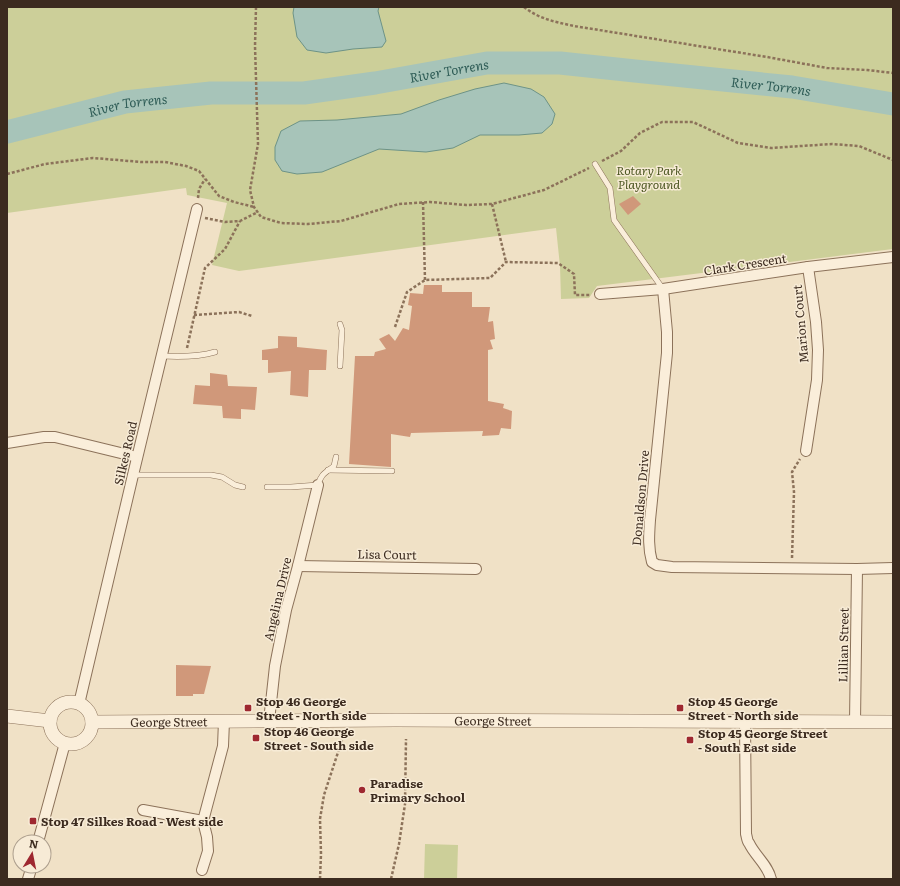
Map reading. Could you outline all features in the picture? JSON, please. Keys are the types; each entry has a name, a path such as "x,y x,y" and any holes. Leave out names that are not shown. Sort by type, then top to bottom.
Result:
{"street":[{"name":"Silkes Road","path":"80,704 137,457 196,212"},
{"name":"Clark Crescent","path":"600,294 663,289 808,267 893,257"},
{"name":"Marion Court","path":"806,450 816,380 818,350 816,322 808,267"},
{"name":"Donaldson Drive","path":"663,289 667,332 667,353 648,541 649,553 652,562 657,565 672,567 893,568"},
{"path":"7,443 44,437 55,437 137,457"},
{"name":"Angelina Drive","path":"269,720 279,647 286,610 318,485"},
{"name":"Lisa Court","path":"298,566 476,569"},
{"name":"Lillian Street","path":"855,722 857,569"},
{"path":"71,702 80,704 87,709 91,716 92,722 91,729 83,740 76,743 65,743 54,735 50,721 57,707 71,702"},
{"path":"7,716 50,721"},
{"name":"George Street","path":"92,722 404,720 893,722"},
{"path":"202,870 208,851 207,837 203,821 223,746 224,721"},
{"path":"746,722 746,834 748,843 763,863 771,879"},
{"path":"40,834 65,743"},
{"path":"143,810 203,821"}],"lane":[{"path":"595,164 610,188 614,220 663,289"},
{"path":"340,324 342,330 340,366"},
{"path":"162,356 185,357 215,352"},
{"path":"267,487 318,485 324,473 334,466 336,456"},
{"path":"328,470 392,471"},
{"path":"133,475 211,475 222,477 234,485 243,487"}],"path":[{"path":"256,7 255,46 258,144 250,190 254,207 261,217 281,223 308,224 341,220 399,204 423,202 466,205 492,204 544,190 621,151 640,133 662,122 692,122 738,142 771,148 832,144 859,146 893,160"},
{"path":"524,7 545,20 574,26 827,68 893,73"},
{"path":"7,174 45,164 93,158 141,162 165,162 186,166 199,171 219,196 234,202 254,207"},
{"path":"205,178 199,189 196,212 225,222 240,221 258,212"},
{"path":"423,202 425,280"},
{"path":"492,204 506,262"},
{"path":"185,357 205,268 225,249 240,221"},
{"path":"395,327 407,292 425,280 490,278 506,262 558,263 574,274 575,295 600,294"},
{"path":"194,315 239,312 252,316"},
{"path":"792,568 794,492 792,472 806,450"},
{"path":"320,879 320,819 324,795 342,740"},
{"path":"391,879 399,844 405,804 406,740"}],"green space":[{"name":"Rotary Park Playground","path":"7,7 893,7 893,249 597,286 589,298 561,299 560,266 556,228 239,271 212,265 227,203 187,195 186,188 7,213"},
{"path":"425,844 458,845 457,879 424,879"}],"shaded area":[{"path":"294,7 379,7 378,11 386,41 382,47 326,53 307,50 297,37 293,13"},
{"path":"504,83 531,89 544,97 555,114 552,124 542,133 519,135 480,135 453,148 426,152 379,149 322,172 297,174 282,171 275,160 275,147 281,131 300,121 337,120 401,114 475,89"}],"building":[{"path":"633,196 641,204 628,215 619,204"},
{"path":"424,285 442,285 442,292 472,292 472,307 490,307 488,322 493,321 495,339 490,340 493,349 488,350 488,401 504,404 503,408 512,411 511,429 501,428 499,435 482,436 483,431 411,433 410,437 391,434 391,467 349,464 355,356 374,356 375,352 386,349 379,339 389,334 395,341 403,328 409,330 412,306 408,305 410,293 423,294"},
{"path":"278,336 297,337 297,347 327,350 326,370 309,370 308,397 290,395 291,371 268,373 268,360 262,360 262,350 278,348"},
{"path":"210,373 227,375 228,386 257,387 255,410 241,409 241,419 223,418 222,406 193,404 195,385 210,386"},
{"path":"176,665 211,666 204,694 193,694 193,696 176,696"}],"waterway":[{"name":"River Torrens","path":"7,132 125,102 211,93 304,93 375,83 487,63 560,63 792,87 893,104"}],"place":[{"name":"Stop 46 George Street - North side","path":"248,708"},
{"name":"Stop 45 George Street - North side","path":"680,708"},
{"name":"Stop 46 George Street - South side","path":"256,738"},
{"name":"Stop 45 George Street - South East side","path":"690,740"},
{"name":"Paradise Primary School","path":"362,790"},
{"name":"Stop 47 Silkes Road - West side","path":"33,821"}]}
